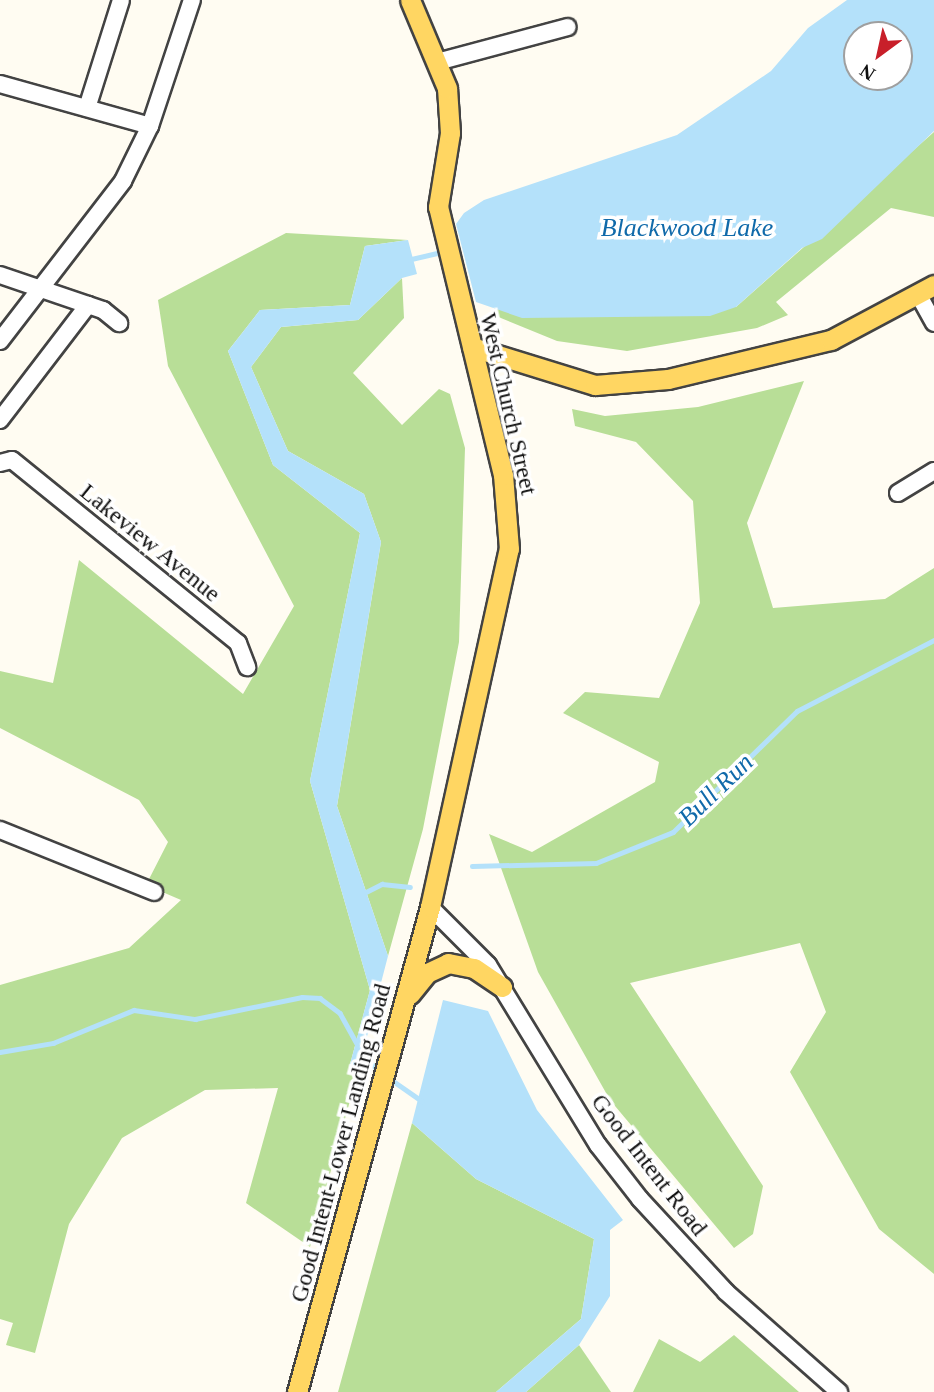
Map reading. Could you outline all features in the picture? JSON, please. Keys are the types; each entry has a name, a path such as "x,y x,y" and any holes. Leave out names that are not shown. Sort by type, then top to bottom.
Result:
{"main road":[{"name":"West Church Street","path":"410,0 441,61 451,111 438,192 441,222 503,475 509,549 430,907"},
{"path":"472,347 577,381 639,383 803,349 926,289"},
{"name":"Good Intent-Lower Landing Road","path":"298,1392 380,1101 430,907"},
{"path":"406,1000 427,973 448,963 474,968 502,987"}],"street":[{"path":"87,108 121,0"},
{"path":"0,341 44,288 123,181 150,126 192,0"},
{"path":"441,61 568,27"},
{"path":"0,84 150,126"},
{"path":"0,275 44,288 88,306 119,323"},
{"path":"926,289 934,323"},
{"path":"0,420 88,306"},
{"name":"Lakeview Avenue","path":"6,462 238,643 247,667"},
{"path":"898,493 934,471"},
{"path":"0,830 154,892"},
{"name":"Good Intent Road","path":"430,907 502,987 577,1112 640,1199 726,1292 839,1392"}],"green space":[{"path":"934,132 934,217 891,208 776,302 788,315 757,328 627,351 557,341 496,316 493,304 736,307"},
{"path":"286,233 408,240 365,246 350,305 260,310 228,351 273,465 360,533 310,781 370,990 349,1068 357,1075 310,1247 246,1203 278,1088 205,1090 122,1138 69,1224 35,1353 6,1345 13,1323 0,1319 0,985 129,948 181,900 146,885 168,842 139,800 0,728 0,671 53,683 79,560 243,694 294,606 168,366 158,300"},
{"path":"402,278 404,318 353,373 402,425 439,389 450,394 465,448 459,642 423,829 388,956 337,806 381,542 364,494 288,451 251,367 281,327 358,320"},
{"path":"804,381 747,523 773,608 885,599 934,568 934,1274 879,1229 790,1072 826,1012 800,943 630,983 763,1186 753,1234 734,1248 610,1100 538,972 489,834 532,852 655,782 659,762 563,713 585,692 659,698 700,603 693,501 636,442 575,426 572,409 605,416 698,407"},
{"path":"412,1123 476,1179 594,1239 581,1319 496,1392 338,1392"},
{"path":"734,1335 799,1392 633,1392 659,1339 700,1362"},
{"path":"579,1345 611,1392 526,1392"}],"water":[{"name":"Blackwood Lake","path":"847,0 934,0 934,131 822,239 802,248 736,307 710,316 522,318 476,302 456,224 464,213 484,200 677,135 771,71 808,28"},
{"path":"408,240 417,274 402,278 358,320 281,327 251,367 288,451 364,494 381,542 337,806 388,956 357,1075 349,1068 370,990 310,781 360,533 273,465 228,351 260,310 350,305 365,246"},
{"path":"443,1000 488,1011 537,1110 623,1220 610,1230 610,1296 579,1345 526,1392 496,1392 581,1319 594,1239 476,1179 412,1123"}],"waterway":[{"path":"407,260 443,252"},
{"name":"Bull Run","path":"472,866 596,863 673,832 797,711 934,640"},
{"name":"Bull Run","path":"364,893 382,884 410,887"},
{"path":"0,1052 53,1043 134,1010 195,1019 302,997 320,998 340,1013 358,1045"},
{"path":"361,1053 379,1071"},
{"path":"389,1078 422,1101"}]}
